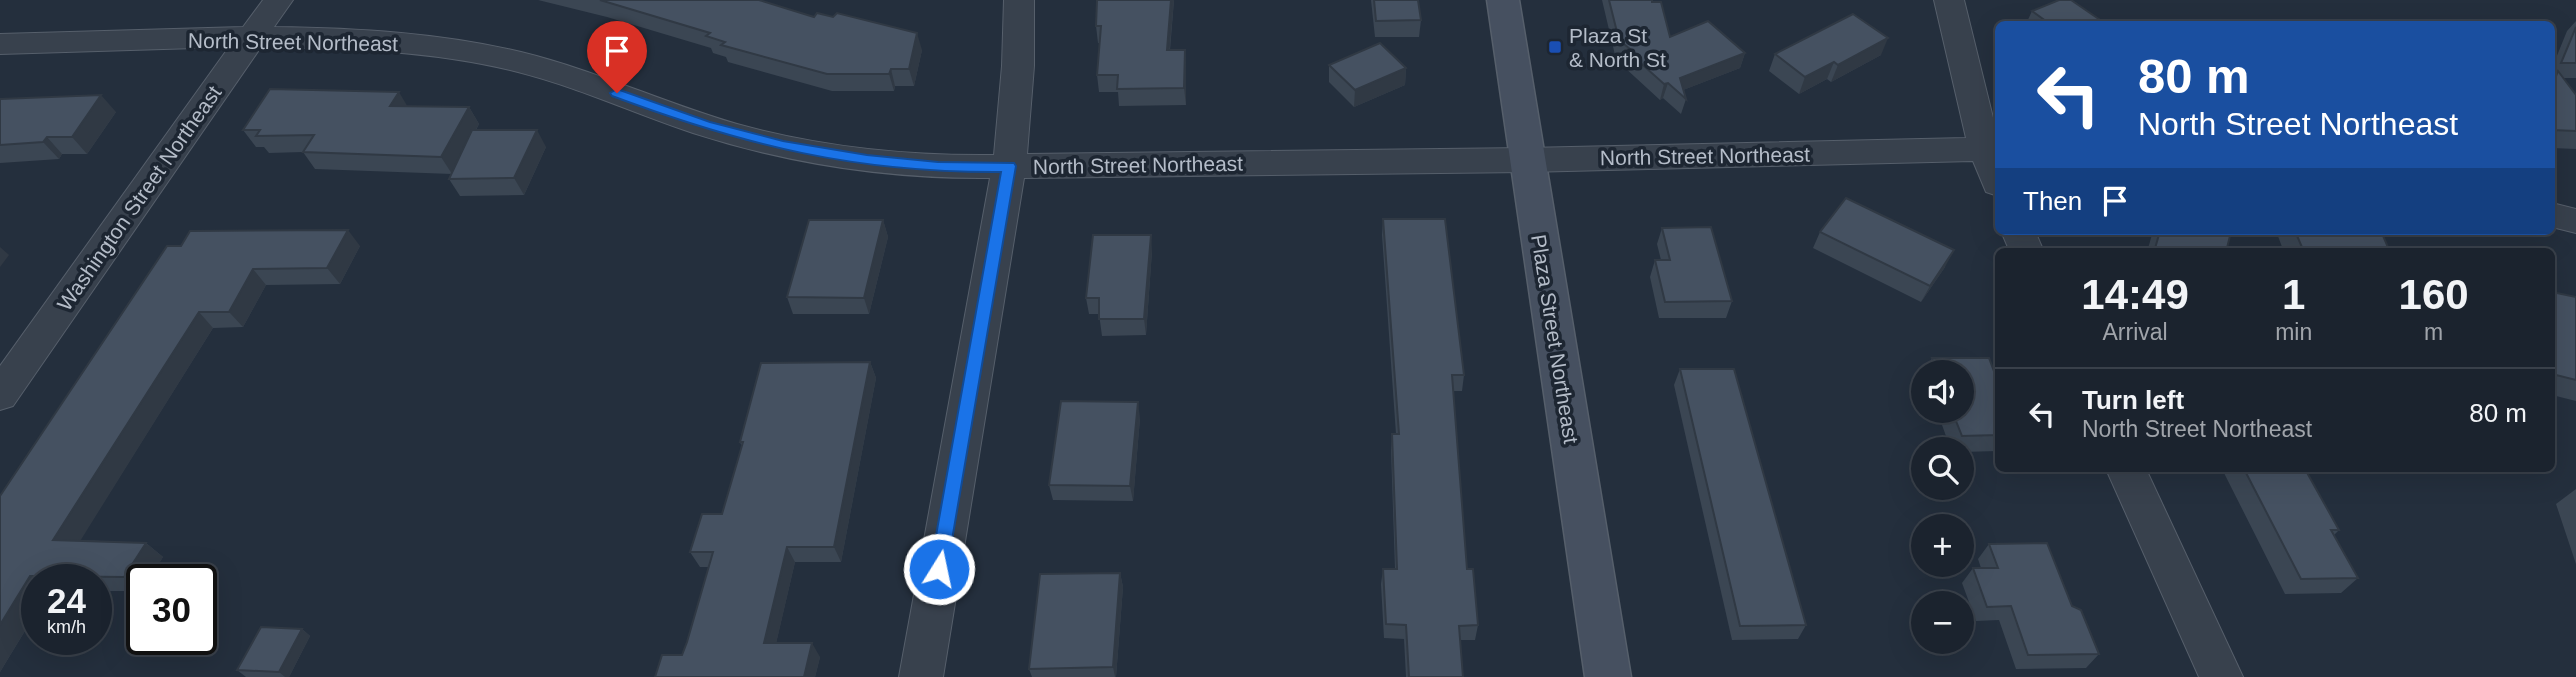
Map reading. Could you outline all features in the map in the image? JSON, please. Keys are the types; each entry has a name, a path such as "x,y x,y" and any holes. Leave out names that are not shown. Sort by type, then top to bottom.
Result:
{"main road":[{"name":"Plaza Street Northeast","path":"1503,0 1608,677"}],"street":[{"name":"Washington Street Northeast","path":"0,395 278,0"},
{"path":"921,677 1009,166 1018,66 1019,0"},
{"path":"1949,0 1995,166"},
{"name":"North Street Northeast","path":"0,44 251,38 334,38 413,44 498,58 572,77 706,126 783,146 867,160 926,166 1527,160 1992,149"},
{"path":"2555,216 2576,221"},
{"path":"2127,472 2221,677"}],"building":[{"path":"600,0 759,0 814,17 817,13 833,17 837,13 917,33 909,69 891,69 889,74 827,74 721,45 725,42 706,36 710,33"},
{"path":"1097,0 1171,0 1167,50 1185,50 1184,88 1117,89 1118,75 1097,75 1101,26 1096,26"},
{"path":"1374,0 1418,0 1421,20 1376,21"},
{"path":"1609,0 1661,2 1670,37 1708,21 1745,53 1680,78 1686,99 1668,83 1664,84 1626,50 1630,49 1619,40"},
{"path":"2059,0 2071,0 2102,21 2046,21 2032,11"},
{"path":"1853,14 1888,38 1838,65 1834,62 1805,77 1775,54"},
{"path":"2576,27 2576,63 2561,63"},
{"path":"1380,43 1406,68 1355,90 1329,65"},
{"path":"2558,71 2576,95 2576,131 2555,130 2555,79"},
{"path":"270,89 399,92 390,106 469,107 441,157 303,152 314,135 256,136 260,130 243,130"},
{"path":"101,95 72,137 47,137 43,142 0,145 0,99"},
{"path":"472,130 537,130 514,178 449,179"},
{"path":"1846,198 1954,250 1930,286 1820,232"},
{"path":"1383,219 1445,219 1464,375 1452,375 1467,569 1473,569 1478,625 1459,626 1463,677 1409,677 1406,625 1386,624 1383,569 1397,569 1392,434 1399,434"},
{"path":"809,220 883,220 864,298 787,297"},
{"path":"1711,227 1732,301 1665,302 1655,260 1670,260 1662,228"},
{"path":"348,230 327,268 253,269 229,312 199,312 53,540 146,543 132,564 126,564 124,577 112,577 112,564 21,564 21,591 0,625 0,496 167,246 181,246 190,231"},
{"path":"1093,235 1151,235 1144,319 1099,319 1099,298 1086,298"},
{"path":"2159,235 2230,235 2227,248 2155,248"},
{"path":"2297,235 2383,235 2388,248 2302,248"},
{"path":"2555,293 2576,297 2576,380 2555,375"},
{"path":"1932,358 1989,358 1995,374 1995,435 1962,436 1957,423 1974,423 1974,360"},
{"path":"870,362 834,547 787,547 764,643 812,643 804,677 655,677 662,655 682,655 687,642 713,552 690,552 702,514 722,514 743,442 740,442 761,363"},
{"path":"1680,369 1734,369 1806,625 1740,626"},
{"path":"1061,401 1138,402 1130,486 1049,485"},
{"path":"2246,472 2307,472 2339,530 2331,530 2358,578 2301,579"},
{"path":"2047,543 2072,606 2081,610 2099,654 2028,655 2011,606 1987,607 1974,571 1974,568 1998,568 1989,544"},
{"path":"1120,573 1113,667 1029,669 1040,574"},
{"path":"261,627 302,629 279,672 237,670"}],"place":[{"name":"Plaza St & North St","path":"1555,47"}],"route":[{"path":"617,93 706,126 783,146 867,160 938,167 1009,166 939,569"}]}
